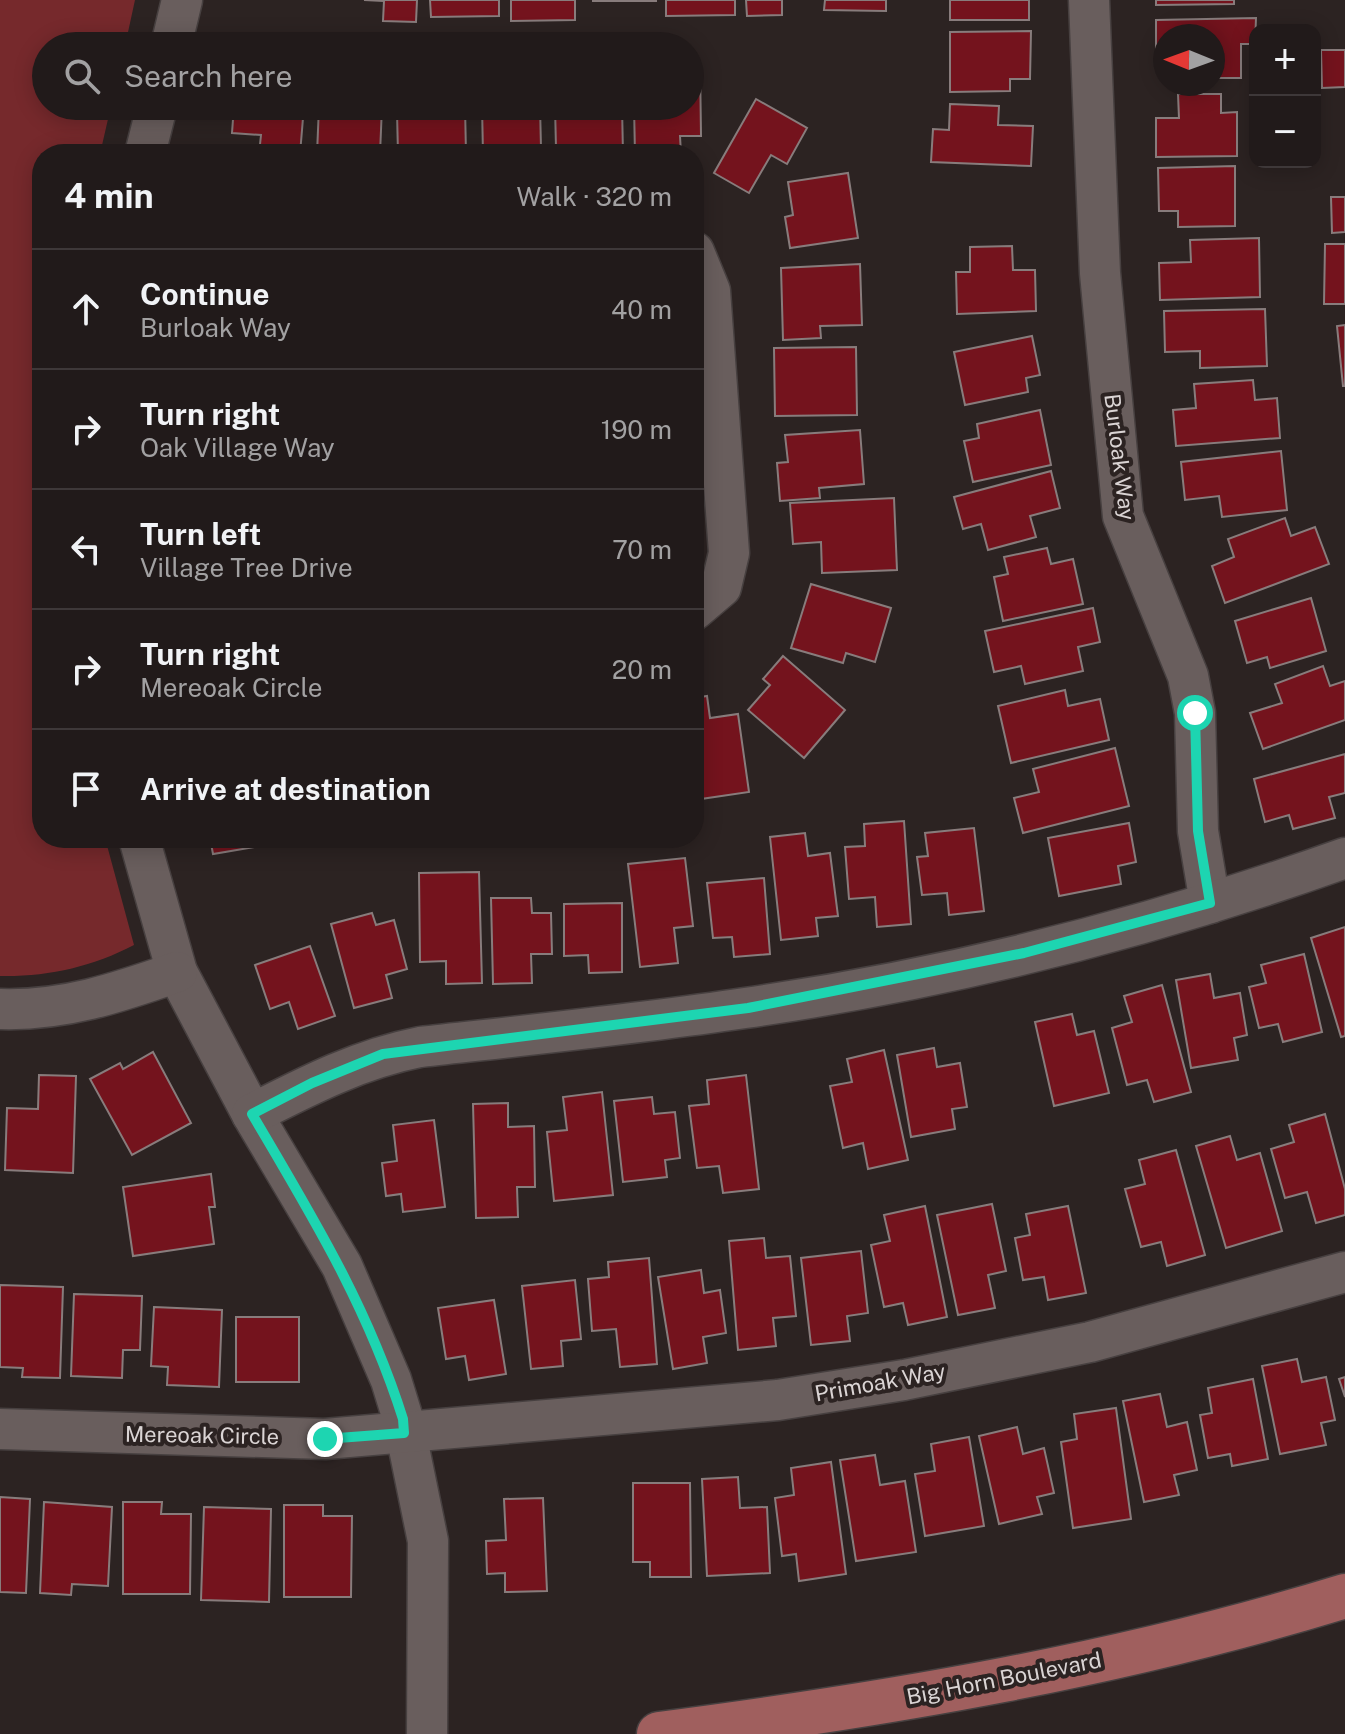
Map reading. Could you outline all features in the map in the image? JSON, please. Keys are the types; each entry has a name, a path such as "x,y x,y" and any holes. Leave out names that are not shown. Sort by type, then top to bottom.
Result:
{"main road":[{"name":"Big Horn Boulevard","path":"659,1734 835,1712 1032,1675 1345,1596"}],"street":[{"path":"174,32 182,0"},
{"name":"Burloak Way","path":"1089,0 1100,273 1123,516 1188,676 1195,713 1198,831 1210,903"},
{"path":"148,144 154,120"},
{"path":"704,276 710,291 729,553 721,587 704,601"},
{"path":"142,848 177,972 252,1114 360,1303 391,1380 428,1541 427,1734"},
{"path":"252,1114 312,1083 383,1054 748,1008 824,994 1024,953 1210,903 1345,858"},
{"path":"0,1009 62,1007 101,999 177,972"},
{"name":"Primoak Way","path":"404,1433 778,1400 904,1380 1090,1342 1345,1272"},
{"name":"Mereoak Circle","path":"0,1429 325,1439 404,1433"}],"shaded area":[{"path":"0,0 135,0 128,32 32,32 32,120 108,120 102,144 32,144 32,848 108,848 134,945 86,965 52,972 0,976"}],"building":[{"path":"364,0 417,0 416,22 383,21 384,1"},
{"path":"430,0 499,0 499,16 431,17"},
{"path":"511,0 575,0 575,20 511,21"},
{"path":"656,0 656,1 593,1"},
{"path":"666,0 735,0 735,15 666,16"},
{"path":"746,0 782,0 782,15 747,16"},
{"path":"825,0 886,0 886,11 824,10"},
{"path":"950,0 1029,0 1029,20 950,20"},
{"path":"1156,0 1234,0 1234,4 1156,5"},
{"path":"1256,18 1256,24 1249,24 1249,44 1241,44 1241,78 1225,78 1225,24 1156,24 1156,20"},
{"path":"1031,31 1030,79 1010,79 1010,91 950,92 950,32"},
{"path":"1321,50 1345,50 1345,87 1322,88"},
{"path":"1178,96 1221,96 1221,113 1237,112 1237,156 1156,157 1156,118 1179,118"},
{"path":"756,99 807,128 787,164 771,155 749,193 714,173"},
{"path":"950,104 999,106 998,125 1033,126 1031,166 931,162 933,129 949,130"},
{"path":"233,120 303,120 301,144 260,144 261,135 232,133"},
{"path":"318,120 381,120 380,144 317,144"},
{"path":"397,120 465,120 466,144 398,144"},
{"path":"482,120 540,120 541,144 483,144"},
{"path":"555,120 622,120 623,144 556,144"},
{"path":"634,120 701,120 701,136 680,136 680,144 635,144"},
{"path":"1235,166 1235,226 1178,227 1178,211 1159,211 1158,168"},
{"path":"848,173 858,238 790,248 785,217 793,215 788,182"},
{"path":"1331,197 1345,197 1345,232 1332,233"},
{"path":"1259,238 1260,297 1160,300 1159,263 1191,262 1190,240"},
{"path":"1325,244 1345,244 1345,304 1324,304"},
{"path":"1012,246 1013,270 1035,270 1036,311 957,314 956,272 970,272 970,247"},
{"path":"860,264 862,325 820,326 821,338 783,340 781,268"},
{"path":"1265,309 1267,366 1200,368 1200,351 1165,352 1164,311"},
{"path":"1345,325 1345,386 1343,386 1337,326"},
{"path":"1032,336 1040,375 1026,378 1028,392 965,405 954,352"},
{"path":"856,347 857,415 775,416 774,348"},
{"path":"1253,380 1255,400 1277,398 1280,438 1176,446 1173,410 1196,408 1194,384"},
{"path":"1040,410 1051,465 973,482 964,441 979,438 977,424"},
{"path":"860,430 864,484 819,488 820,498 780,501 777,463 788,462 785,435"},
{"path":"1281,451 1287,510 1222,517 1219,496 1185,500 1181,462"},
{"path":"1051,471 1060,508 1030,516 1036,537 988,550 981,524 963,529 954,497"},
{"path":"894,498 897,570 822,573 821,542 793,544 790,503"},
{"path":"1285,518 1291,536 1315,527 1329,564 1225,603 1212,566 1234,557 1228,539"},
{"path":"1047,548 1051,564 1073,559 1083,604 1003,621 994,577 1008,574 1004,557"},
{"path":"811,584 891,608 875,662 846,653 843,663 791,648"},
{"path":"1311,598 1326,651 1270,668 1267,657 1247,663 1235,621"},
{"path":"1093,608 1100,642 1078,647 1083,671 1025,684 1021,666 994,672 985,631"},
{"path":"783,656 845,710 804,758 748,710 770,685 763,679"},
{"path":"1323,666 1330,686 1345,681 1345,720 1263,749 1250,713 1282,703 1275,684"},
{"path":"1065,690 1068,706 1100,699 1109,740 1011,763 998,706"},
{"path":"704,696 707,696 710,718 738,714 749,792 704,799"},
{"path":"1115,748 1129,806 1023,833 1014,798 1039,792 1033,769"},
{"path":"1345,754 1345,793 1329,797 1335,818 1293,829 1289,815 1265,822 1254,779"},
{"path":"904,821 911,924 877,927 875,897 849,899 845,847 865,846 864,824"},
{"path":"1129,823 1136,862 1118,866 1121,884 1059,896 1048,838"},
{"path":"974,828 984,911 949,915 947,893 922,895 917,857 928,856 925,833"},
{"path":"805,833 808,856 830,853 838,916 816,918 818,936 781,940 770,837"},
{"path":"212,848 249,848 213,854"},
{"path":"685,858 693,926 674,928 678,963 640,967 628,864"},
{"path":"479,872 482,983 446,984 446,961 420,962 419,873"},
{"path":"764,878 770,954 734,957 732,937 713,938 707,883"},
{"path":"491,898 531,898 532,913 551,913 552,954 531,954 532,983 493,984"},
{"path":"622,903 622,972 589,973 588,955 564,956 564,904"},
{"path":"372,913 376,925 394,920 407,969 386,975 392,998 354,1008 331,924"},
{"path":"1345,927 1345,1036 1341,1037 1311,938"},
{"path":"310,946 335,1016 298,1029 289,1002 270,1009 255,965"},
{"path":"1304,954 1322,1032 1283,1042 1278,1024 1259,1028 1249,987 1266,983 1261,965"},
{"path":"1210,974 1214,998 1240,993 1247,1035 1234,1038 1238,1060 1191,1068 1176,980"},
{"path":"1162,985 1191,1092 1154,1102 1147,1080 1127,1085 1112,1028 1132,1022 1124,996"},
{"path":"1072,1014 1077,1035 1094,1031 1109,1093 1054,1106 1035,1022"},
{"path":"934,1048 937,1067 960,1063 967,1107 952,1109 955,1129 911,1137 897,1055"},
{"path":"884,1050 908,1160 868,1169 863,1143 843,1148 830,1086 852,1082 847,1059"},
{"path":"153,1052 191,1123 132,1155 90,1079 120,1063 123,1069"},
{"path":"39,1075 76,1076 73,1173 5,1170 7,1108 38,1109"},
{"path":"746,1075 759,1189 723,1193 719,1166 697,1168 689,1106 709,1104 707,1080"},
{"path":"602,1092 613,1195 554,1201 547,1132 567,1130 563,1097"},
{"path":"652,1097 654,1114 675,1112 680,1158 665,1160 667,1177 623,1182 614,1101"},
{"path":"508,1103 508,1127 534,1126 535,1187 517,1187 518,1217 476,1218 473,1104"},
{"path":"1325,1114 1345,1189 1345,1215 1316,1223 1307,1192 1285,1198 1271,1149 1294,1142 1289,1125"},
{"path":"434,1120 445,1207 403,1212 401,1194 386,1196 382,1163 397,1161 393,1125"},
{"path":"1230,1136 1237,1160 1260,1153 1282,1231 1226,1248 1196,1146"},
{"path":"1176,1150 1205,1255 1167,1266 1161,1242 1141,1247 1125,1189 1145,1184 1139,1160"},
{"path":"211,1174 215,1207 209,1207 214,1244 133,1256 123,1187"},
{"path":"992,1204 1006,1271 988,1275 995,1308 958,1315 937,1215"},
{"path":"925,1206 947,1317 908,1325 903,1303 884,1307 871,1245 890,1241 884,1215"},
{"path":"1068,1206 1086,1293 1048,1300 1044,1277 1023,1280 1015,1238 1030,1235 1026,1214"},
{"path":"764,1238 766,1258 790,1256 796,1316 773,1318 776,1346 738,1350 729,1241"},
{"path":"861,1251 868,1313 847,1316 850,1341 811,1345 801,1258"},
{"path":"649,1258 657,1364 620,1367 616,1329 592,1331 588,1279 609,1277 608,1262"},
{"path":"701,1270 704,1293 720,1290 726,1333 703,1337 707,1363 673,1369 658,1277"},
{"path":"575,1280 581,1339 561,1341 563,1366 531,1369 522,1286"},
{"path":"0,1285 63,1287 60,1378 22,1377 23,1368 0,1367"},
{"path":"74,1294 142,1296 140,1350 123,1350 122,1378 71,1376"},
{"path":"494,1300 506,1374 469,1380 465,1356 446,1359 438,1308"},
{"path":"154,1307 222,1310 219,1387 167,1385 168,1367 151,1366"},
{"path":"236,1317 299,1317 299,1382 236,1382"},
{"path":"1297,1359 1302,1382 1326,1377 1335,1420 1321,1423 1326,1445 1280,1454 1262,1366"},
{"path":"1345,1377 1345,1397 1339,1379"},
{"path":"1253,1379 1268,1459 1232,1466 1230,1454 1208,1458 1200,1415 1212,1413 1208,1388"},
{"path":"1160,1394 1167,1427 1187,1422 1197,1470 1174,1475 1179,1495 1144,1502 1123,1401"},
{"path":"1116,1408 1131,1519 1073,1528 1061,1442 1077,1439 1074,1414"},
{"path":"1017,1427 1023,1454 1044,1448 1054,1493 1037,1497 1042,1514 999,1524 979,1436"},
{"path":"969,1437 984,1526 925,1536 915,1474 935,1471 931,1444"},
{"path":"875,1455 880,1485 905,1481 916,1552 856,1561 840,1460"},
{"path":"831,1462 846,1574 799,1581 796,1554 782,1556 775,1498 794,1495 791,1468"},
{"path":"738,1477 740,1508 767,1507 770,1573 707,1576 702,1479"},
{"path":"633,1483 690,1483 691,1577 650,1577 650,1562 633,1562"},
{"path":"0,1497 30,1499 26,1593 0,1592"},
{"path":"543,1498 547,1591 505,1592 505,1573 487,1574 486,1541 506,1540 504,1499"},
{"path":"44,1502 112,1507 108,1586 72,1584 71,1595 40,1593"},
{"path":"123,1502 162,1502 161,1514 191,1514 190,1594 123,1594"},
{"path":"284,1505 323,1505 323,1516 352,1516 351,1597 284,1597"},
{"path":"204,1507 271,1509 269,1602 201,1600"}],"route":[{"path":"325,1439 404,1433 403,1419 391,1380 342,1266 252,1114 312,1083 383,1054 748,1008 1024,953 1210,903 1198,831 1195,713"}]}
